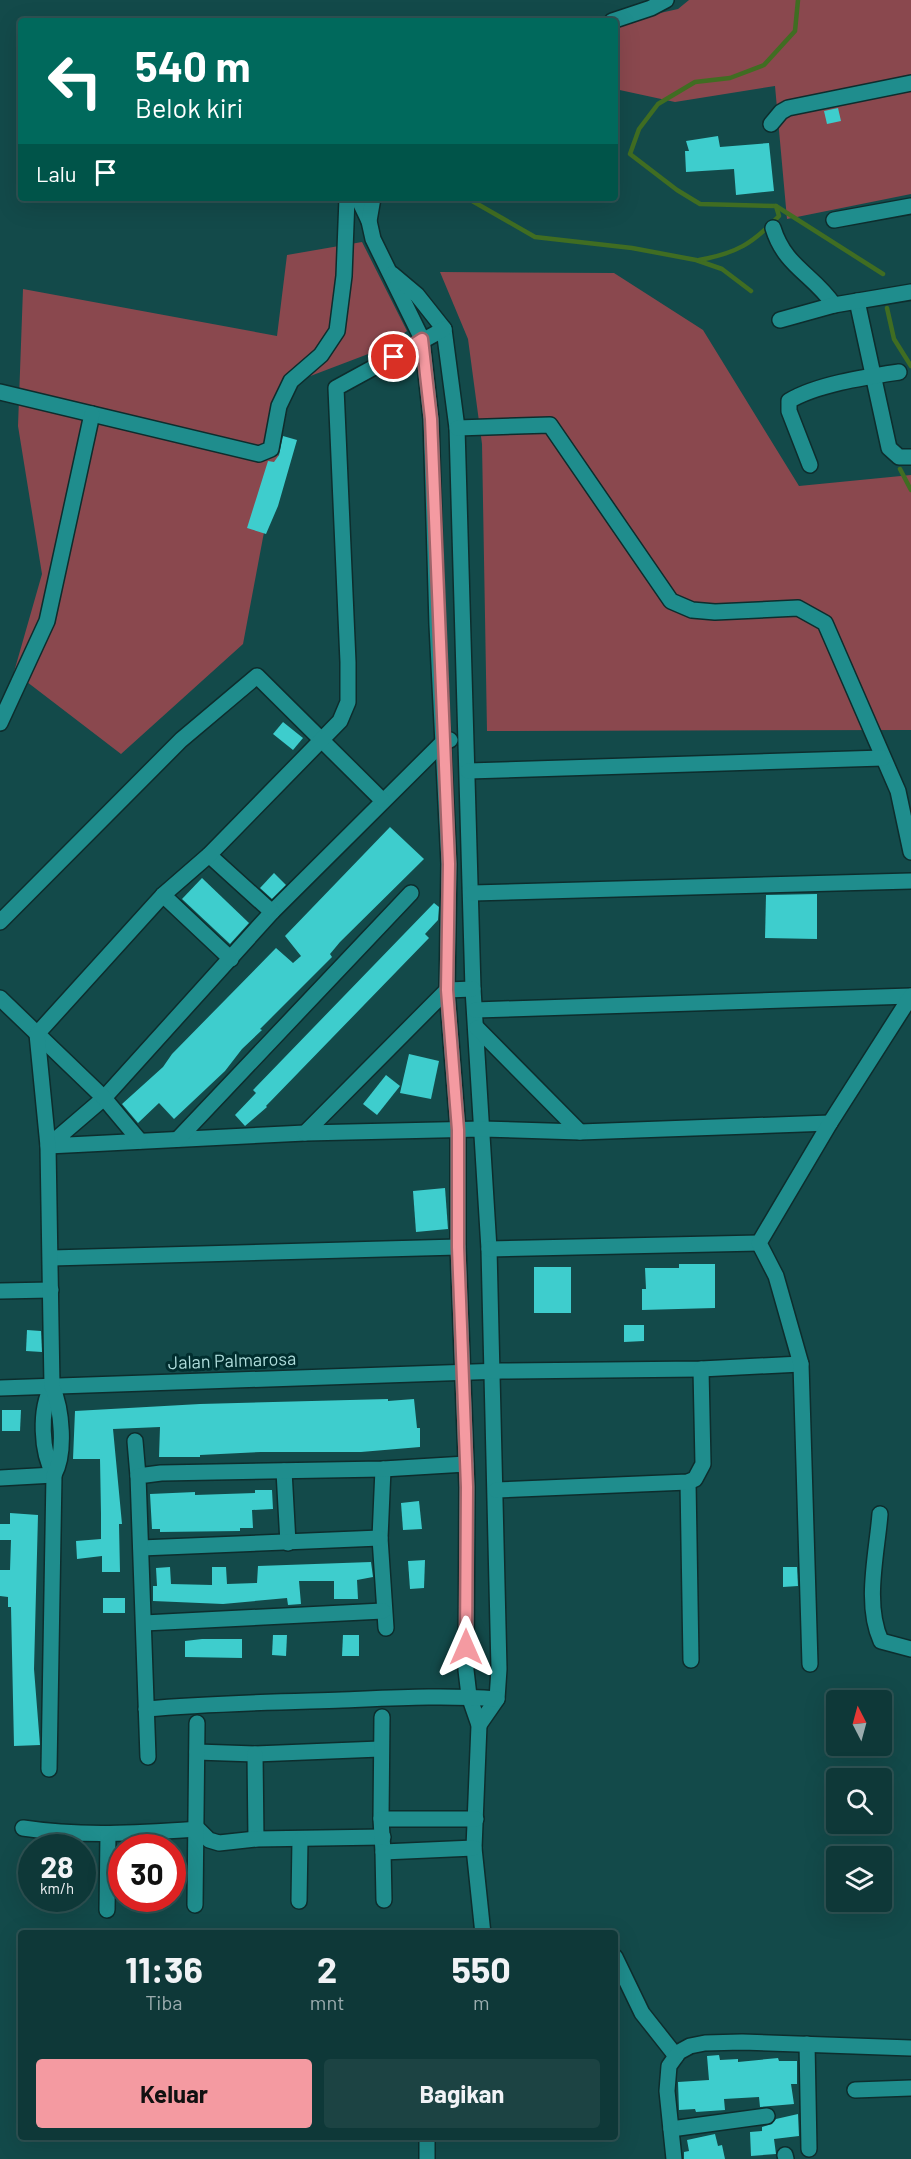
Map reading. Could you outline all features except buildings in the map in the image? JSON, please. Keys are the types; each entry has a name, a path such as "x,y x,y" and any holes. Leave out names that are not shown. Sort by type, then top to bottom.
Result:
{"street":[{"path":"618,19 651,8 666,0"},
{"path":"771,124 781,112 788,108 911,83"},
{"path":"0,392 259,454 271,449 279,406 291,381 321,355 337,331 344,276 347,201"},
{"path":"359,201 369,221 373,238 422,339 431,419 449,864 447,990 458,1130 458,1247 466,1464 466,1659 469,1696 479,1725 474,1848 483,1930"},
{"path":"369,221 372,201"},
{"path":"834,220 911,206"},
{"path":"773,228 779,245 791,263 824,290 834,305"},
{"path":"388,271 417,295 444,329 457,428 474,989 489,1249 496,1490 497,1699 479,1725"},
{"path":"780,320 834,305 911,292"},
{"path":"857,301 889,448 899,457 911,458"},
{"path":"49,1769 54,1475 46,1461 45,1412 46,1398 52,1386 51,1258 48,1146 37,1034 163,896 208,855 340,721 348,702 336,388 444,329"},
{"path":"810,465 789,411 789,401 799,395 872,376 898,372"},
{"path":"0,723 47,621 92,414"},
{"path":"457,428 550,425 671,601 692,610 715,612 798,608 825,623 898,791 911,852"},
{"path":"0,922 181,740 256,676 382,800"},
{"path":"48,1146 104,1098 272,912 382,800 444,741 465,739"},
{"path":"468,771 883,758"},
{"path":"208,855 272,912"},
{"path":"472,893 911,881"},
{"path":"178,1139 411,893"},
{"path":"163,896 231,959"},
{"path":"305,1133 447,990 474,989"},
{"path":"475,1010 911,996 830,1123 759,1243"},
{"path":"0,998 104,1098 140,1141"},
{"path":"477,1028 580,1132"},
{"path":"48,1146 305,1133 482,1129 580,1132 830,1123"},
{"path":"489,1249 759,1243"},
{"path":"759,1243 776,1276 801,1364 810,1664"},
{"path":"51,1258 458,1247"},
{"path":"0,1291 51,1290"},
{"name":"Jalan Palmarosa","path":"0,1388 492,1372 701,1370 801,1364"},
{"path":"496,1490 688,1482 695,1479 703,1464 701,1370"},
{"path":"135,1441 148,1757"},
{"path":"138,1476 161,1473 382,1469 466,1464"},
{"path":"382,1469 380,1538 383,1611 386,1628"},
{"path":"284,1471 288,1543"},
{"path":"0,1478 54,1475"},
{"path":"688,1482 691,1660"},
{"path":"880,1514 874,1584 874,1626 881,1641 911,1649"},
{"path":"141,1548 380,1538"},
{"path":"144,1623 383,1611"},
{"path":"146,1709 196,1704 469,1696 497,1699"},
{"path":"382,1717 380,1749 384,1900"},
{"path":"195,1905 198,1829 197,1723"},
{"path":"197,1752 255,1754 380,1749"},
{"path":"255,1754 256,1839"},
{"path":"381,1819 476,1819"},
{"path":"23,1827 51,1832 108,1834 198,1829 209,1840 219,1843 256,1839 474,1848"},
{"path":"107,1910 108,1834"},
{"path":"299,1901 300,1840"},
{"path":"618,1963 642,2013 676,2056"},
{"path":"674,2159 667,2091 669,2066 676,2056 690,2046 705,2043 911,2048"},
{"path":"807,2044 809,2149"},
{"path":"855,2090 911,2088"},
{"path":"671,2129 767,2116"},
{"path":"427,2140 427,2159"}],"shaded area":[{"path":"689,0 911,0 911,194 787,219 775,86 675,102 618,90 618,22 678,9"},
{"path":"362,242 407,331 384,348 292,383 243,644 121,754 14,672 42,574 18,426 23,289 277,336 287,255"},
{"path":"440,272 614,273 703,330 799,486 911,475 911,730 487,731 482,444 468,339"}],"waterway":[{"path":"798,0 795,31 764,65 730,78 695,82 658,104 639,129 630,154 677,190 700,204 776,206 883,274"},
{"path":"472,201 535,237 632,248 696,260 722,269 751,291"},
{"path":"699,260 724,254 752,240 779,216 776,206"},
{"path":"887,308 894,339 911,366"},
{"path":"900,469 911,490"}],"route":[{"path":"394,357 422,339 427,366 431,419 437,625 449,864 447,990 458,1130 458,1247 467,1487 466,1647"}]}
